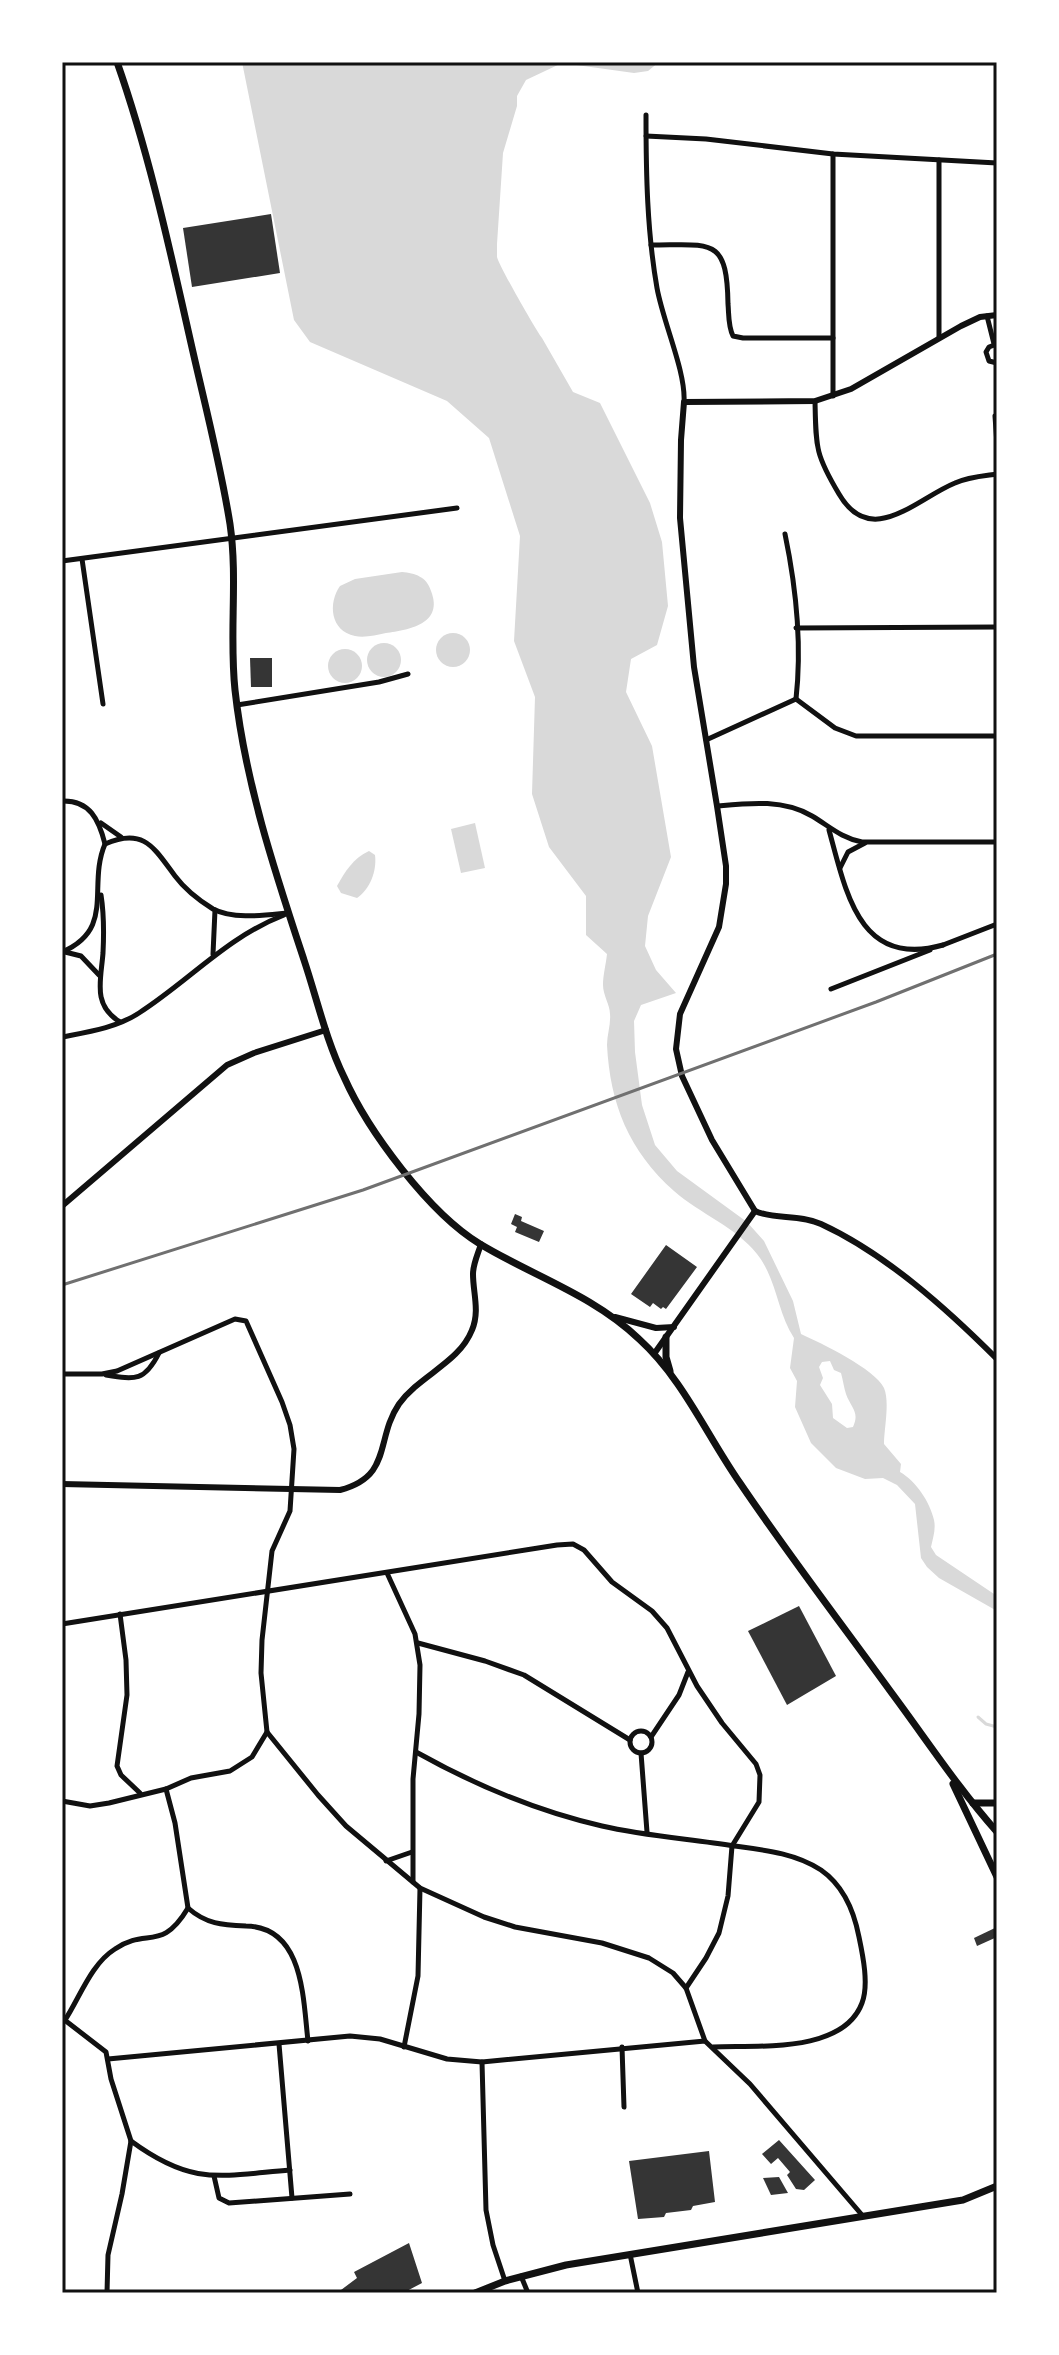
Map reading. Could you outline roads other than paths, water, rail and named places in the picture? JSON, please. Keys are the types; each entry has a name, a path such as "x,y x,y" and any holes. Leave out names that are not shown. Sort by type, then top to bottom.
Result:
{"main road":[{"path":"117,62 174,268 226,504 232,539 233,670 245,753 288,913 344,1078 365,1119 441,1212 481,1244 571,1291 609,1315 636,1335 654,1354 671,1374 774,1532 971,1802 997,1832"},
{"path":"666,1337 666,1357 671,1374"},
{"path":"945,1767 997,1877"},
{"path":"971,1802 997,1803"},
{"path":"475,2293 521,2276 566,2265 963,2200 997,2186"}],"street":[{"path":"646,115 651,245 657,288 683,384 680,518 694,667 726,866 723,908 711,947 680,1014 676,1049 682,1076 712,1140 755,1211 807,1218 849,1240 934,1300 997,1359"},
{"path":"646,136 706,139 833,154 997,163"},
{"path":"833,154 833,397"},
{"path":"939,160 939,338"},
{"path":"651,245 700,245 719,255 728,275 729,326 733,336 833,338"},
{"path":"684,402 815,401 833,397 973,320 997,315"},
{"path":"987,316 996,344 987,349 986,355 989,361 997,363"},
{"path":"815,401 817,452 841,498 856,516 874,519 889,517 956,482 997,474"},
{"path":"995,416 997,444"},
{"path":"62,561 457,508"},
{"path":"785,534 793,574 798,676 796,699"},
{"path":"82,559 103,704"},
{"path":"796,628 997,627"},
{"path":"237,705 379,682 408,674"},
{"path":"705,740 796,699"},
{"path":"796,699 835,728 856,736 997,736"},
{"path":"62,801 72,800 87,806 100,823 108,842 98,878 95,921 84,939 63,952"},
{"path":"717,806 786,805 810,815 849,839 869,842 997,842"},
{"path":"100,823 121,837"},
{"path":"829,829 854,912 878,938 904,950 943,945"},
{"path":"108,842 121,837 150,844 161,854 184,887 215,910 255,915 288,913"},
{"path":"840,869 848,852 869,842"},
{"path":"98,878 104,924 99,992 107,1012 120,1022"},
{"path":"213,955 215,910"},
{"path":"62,1037 101,1029 138,1014 213,955 248,932 288,913"},
{"path":"831,989 997,924"},
{"path":"63,952 81,956 100,976"},
{"path":"62,1206 227,1065 326,1030"},
{"path":"654,1354 755,1211"},
{"path":"62,1484 293,1490 352,1487 376,1467 399,1405 463,1348 474,1328 474,1271 481,1244"},
{"path":"609,1315 643,1326 674,1327"},
{"path":"102,1374 117,1371 235,1319 242,1319 253,1336 290,1425 294,1449 293,1490 288,1518 272,1551 267,1591 261,1664 267,1732 346,1826 420,1888 484,1917 515,1927 634,1952 673,1973 686,1988 705,2041 750,2084 862,2215"},
{"path":"62,1374 102,1374 126,1378 143,1376 159,1353"},
{"path":"62,1624 557,1545 578,1546 612,1582 652,1611 667,1628 688,1672 716,1715 756,1764 760,1775 759,1802 732,1846 728,1896 719,1933 686,1988"},
{"path":"387,1573 418,1643 421,1679 413,1790 413,1883"},
{"path":"120,1614 127,1695 117,1766 121,1775 141,1794"},
{"path":"418,1643 524,1675 630,1740"},
{"path":"641,1753 651,1748 651,1737 679,1695 688,1672"},
{"path":"641,1753 632,1749 632,1735 639,1731 647,1732 651,1737"},
{"path":"62,1801 90,1806 166,1789 191,1778 237,1768 252,1757 267,1732"},
{"path":"416,1752 508,1798 604,1827 788,1855 822,1871 836,1883 848,1901 857,1925 863,1969 864,1996 852,2018 823,2038 791,2044 712,2047"},
{"path":"641,1753 647,1833"},
{"path":"107,2293 108,2255 131,2141 104,2049 64,2019 105,1957 131,1941 163,1936 188,1908 175,1823 166,1789"},
{"path":"386,1861 413,1851"},
{"path":"404,2047 418,1976 420,1888"},
{"path":"188,1908 214,1924 261,1928 285,1944 298,1968 308,2041"},
{"path":"108,2059 363,2036 447,2059 482,2062 705,2041"},
{"path":"279,2044 292,2198"},
{"path":"622,2047 624,2107"},
{"path":"482,2062 486,2210 505,2281"},
{"path":"131,2141 175,2169 214,2176 290,2170"},
{"path":"214,2176 217,2192 224,2202 350,2194"},
{"path":"630,2254 638,2293"},
{"path":"521,2276 528,2293"}],"waterway":[{"path":"978,1717 986,1724 997,1727"}],"railway":[{"path":"62,1285 363,1190 876,1002 997,954"}]}
